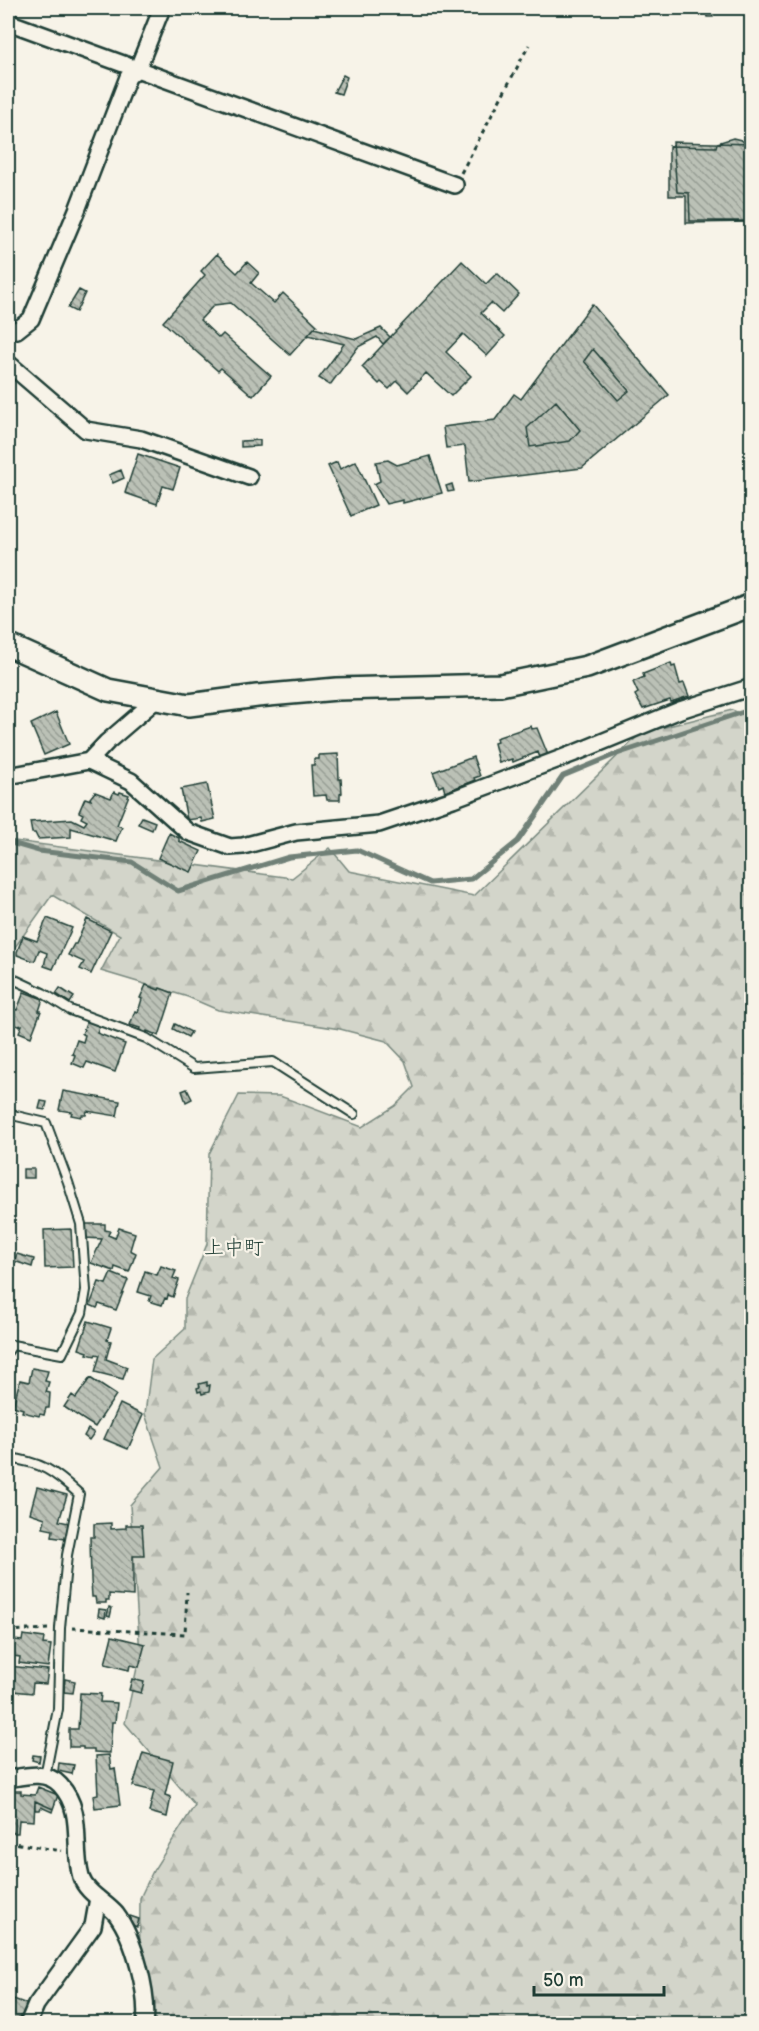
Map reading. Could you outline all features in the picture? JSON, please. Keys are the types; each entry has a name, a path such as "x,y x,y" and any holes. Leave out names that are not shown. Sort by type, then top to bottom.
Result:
{"street":[{"path":"8,330 17,330 31,319 77,210 128,77 138,68 162,8"},
{"path":"8,22 455,185"},
{"path":"8,363 86,430 141,439 249,477"},
{"path":"8,645 108,690 189,705 337,689 500,685 587,667 752,605"},
{"path":"8,776 89,761 131,780 188,832 236,847 296,832 379,824 453,800 680,710 752,687"},
{"path":"89,761 107,742 157,699"},
{"path":"8,1779 33,1774 45,1776 59,1784 74,1808 82,1879 116,1914 136,1954 147,2008 145,2024"},
{"path":"28,2024 36,2005 93,1926 98,1898"}],"lane":[{"path":"8,989 11,978 43,993 70,1010 146,1038 194,1068 273,1062 354,1114"},
{"path":"8,1114 46,1123 81,1224 86,1290 82,1313 62,1354 12,1345 8,1351"},
{"path":"8,1458 30,1461 55,1473 79,1494 67,1556 60,1628 58,1710 45,1776"}],"path":[{"path":"455,185 529,45"},
{"path":"8,1631 60,1628 185,1634 187,1592"},
{"path":"8,1842 79,1853"}],"green space":[{"path":"732,710 751,718 751,2023 139,2023 140,1898 153,1871 195,1805 125,1723 140,1654 130,1505 163,1467 145,1414 152,1359 185,1329 185,1299 207,1244 209,1154 239,1095 280,1096 362,1127 395,1106 414,1087 405,1061 386,1041 340,1029 218,1010 188,997 101,971 120,935 52,895 8,957 8,840 292,878 330,848 349,871 474,896 641,733"}],"building":[{"path":"705,8 712,8 713,17 707,17"},
{"path":"343,75 347,77 341,94 334,92"},
{"path":"733,138 747,144 752,143 752,222 686,223 686,196 669,196 669,146 716,147 717,143"},
{"path":"673,142 752,144 752,221 690,221 689,193 677,192"},
{"path":"217,254 237,273 247,262 259,273 251,283 274,303 283,293 317,325 290,355 231,303 214,305 200,320 219,338 223,334 271,376 253,396 221,368 218,371 163,322 205,275 201,271"},
{"path":"462,261 486,284 497,273 519,294 502,313 491,303 481,313 505,336 487,356 463,334 446,352 471,376 451,396 426,373 408,392 397,381 389,389 381,382 379,384 362,367"},
{"path":"79,290 85,293 76,312 68,308"},
{"path":"592,304 669,395 582,468 469,482 465,446 446,448 443,427 495,420 514,394 521,399"},
{"path":"314,328 356,339 381,328 390,337 383,344 377,337 358,347 330,385 319,378 344,344 308,335"},
{"path":"593,349 629,391 618,400 584,361"},
{"path":"556,401 580,430 570,441 530,447 527,428"},
{"path":"260,440 260,446 241,447 241,441"},
{"path":"138,454 180,468 173,489 163,486 157,504 125,493"},
{"path":"430,456 442,493 403,503 403,500 386,504 374,484 380,481 376,462 388,460 397,465"},
{"path":"356,461 376,505 351,516 328,466 337,462 340,469"},
{"path":"121,470 124,478 113,483 109,475"},
{"path":"452,484 454,491 448,492 446,486"},
{"path":"671,663 672,667 675,666 680,684 684,683 689,696 643,709 635,695 638,693 633,682 644,677 643,674"},
{"path":"56,712 69,744 44,755 31,724"},
{"path":"531,726 532,729 537,728 548,755 540,758 538,752 513,762 512,759 499,763 494,743 497,742 496,738"},
{"path":"338,754 342,793 340,800 327,800 326,795 313,796 311,765 314,765 314,759 319,759 319,755"},
{"path":"473,757 480,776 445,792 443,785 439,787 433,772"},
{"path":"207,784 215,819 202,822 201,818 187,820 181,789"},
{"path":"95,792 111,798 114,792 129,795 117,825 122,827 116,841 71,828 71,837 38,839 35,833 32,833 30,822 72,819 84,825 87,821 81,818 83,814 79,812 85,798 91,800"},
{"path":"142,817 155,822 152,830 138,824"},
{"path":"169,833 179,838 179,841 201,851 191,872 158,858"},
{"path":"47,918 72,928 53,969 44,966 47,953 39,950 33,961 17,955 23,936 37,941"},
{"path":"87,919 111,931 91,974 80,969 84,962 68,955 76,944"},
{"path":"146,985 173,993 159,1036 147,1031 146,1034 139,1031 140,1028 130,1025 135,1011 138,1012 142,999 140,998"},
{"path":"60,988 74,997 70,1003 56,994"},
{"path":"24,992 43,999 31,1037 19,1032 22,1025 18,1026 8,1022 11,1008 17,1010"},
{"path":"87,1021 99,1026 97,1033 125,1044 115,1072 87,1062 84,1068 72,1063 75,1055 72,1054 77,1040 83,1042 85,1035 82,1034"},
{"path":"175,1024 191,1032 188,1037 173,1029"},
{"path":"187,1089 192,1099 186,1102 182,1091"},
{"path":"63,1091 120,1101 117,1116 87,1111 86,1115 81,1117 71,1115 72,1112 59,1110"},
{"path":"41,1101 47,1102 45,1110 39,1109"},
{"path":"23,1169 34,1169 34,1178 23,1178"},
{"path":"86,1224 105,1224 105,1230 110,1231 108,1235 115,1238 119,1228 135,1233 130,1250 136,1253 129,1272 115,1267 114,1271 91,1263 102,1239 86,1238"},
{"path":"71,1229 73,1267 45,1268 44,1230"},
{"path":"17,1254 34,1259 32,1267 14,1261"},
{"path":"161,1266 176,1271 173,1278 179,1280 173,1297 168,1295 162,1305 149,1301 151,1296 138,1292 145,1271 157,1275"},
{"path":"111,1273 128,1280 116,1310 99,1304 97,1308 90,1305 99,1282 106,1284"},
{"path":"8,1278 15,1280 8,1311"},
{"path":"88,1321 111,1328 107,1340 111,1341 106,1359 127,1367 123,1379 95,1372 100,1355 87,1354 88,1352 79,1349"},
{"path":"32,1368 48,1371 45,1381 49,1382 46,1392 50,1393 49,1408 46,1408 44,1415 39,1416 22,1412 23,1409 13,1406 20,1380 29,1382"},
{"path":"90,1378 116,1395 95,1427 64,1407 72,1395 76,1398"},
{"path":"207,1382 207,1386 210,1385 209,1392 202,1394 201,1391 198,1392 199,1384"},
{"path":"120,1404 143,1415 128,1449 104,1439"},
{"path":"88,1429 94,1433 89,1440 84,1436"},
{"path":"37,1487 67,1495 59,1521 69,1523 65,1539 52,1537 53,1530 43,1528 45,1518 30,1513"},
{"path":"111,1523 111,1529 126,1528 126,1525 142,1525 144,1556 133,1556 133,1596 109,1594 109,1600 106,1600 106,1603 96,1603 95,1597 92,1597 90,1537 94,1537 94,1524"},
{"path":"109,1607 112,1608 110,1617 107,1616"},
{"path":"99,1609 106,1610 105,1618 98,1616"},
{"path":"23,1635 44,1638 43,1644 51,1645 48,1667 19,1663 20,1657 13,1656 12,1663 8,1662 8,1639 22,1641"},
{"path":"112,1636 145,1644 139,1667 130,1665 129,1670 105,1664"},
{"path":"8,1666 48,1670 46,1684 33,1683 32,1693 13,1691 14,1680 8,1680"},
{"path":"65,1679 75,1681 73,1693 64,1692"},
{"path":"132,1679 144,1682 141,1693 129,1690"},
{"path":"80,1693 101,1694 100,1702 117,1703 115,1722 112,1722 110,1753 94,1752 94,1749 83,1749 83,1747 69,1747 69,1729 78,1729"},
{"path":"143,1753 173,1761 165,1795 171,1797 167,1817 149,1812 154,1791 133,1786"},
{"path":"143,1753 173,1761 165,1795 171,1797 167,1817 149,1812 154,1791 133,1786"},
{"path":"33,1755 40,1756 39,1762 32,1760"},
{"path":"109,1755 111,1769 115,1768 120,1805 95,1808 93,1796 98,1795 96,1756"},
{"path":"59,1763 74,1765 72,1774 58,1771"},
{"path":"38,1787 58,1795 53,1809 35,1801 34,1821 19,1820 18,1833 8,1833 8,1791 21,1791 21,1794 35,1795"},
{"path":"35,1801 53,1809 52,1812 41,1807 40,1810 35,1810"},
{"path":"8,1865 11,1866 8,1890"},
{"path":"130,1916 139,1919 137,1927 127,1923"},
{"path":"8,1997 27,2004 23,2017 20,2016 17,2024 8,2024"}],"waterway":[{"path":"8,842 39,851 132,862 178,891 289,857 357,850 430,883 471,879 518,841 563,776 614,755 752,709"}],"district":[{"name":"上中町","path":"234,1247"}]}
